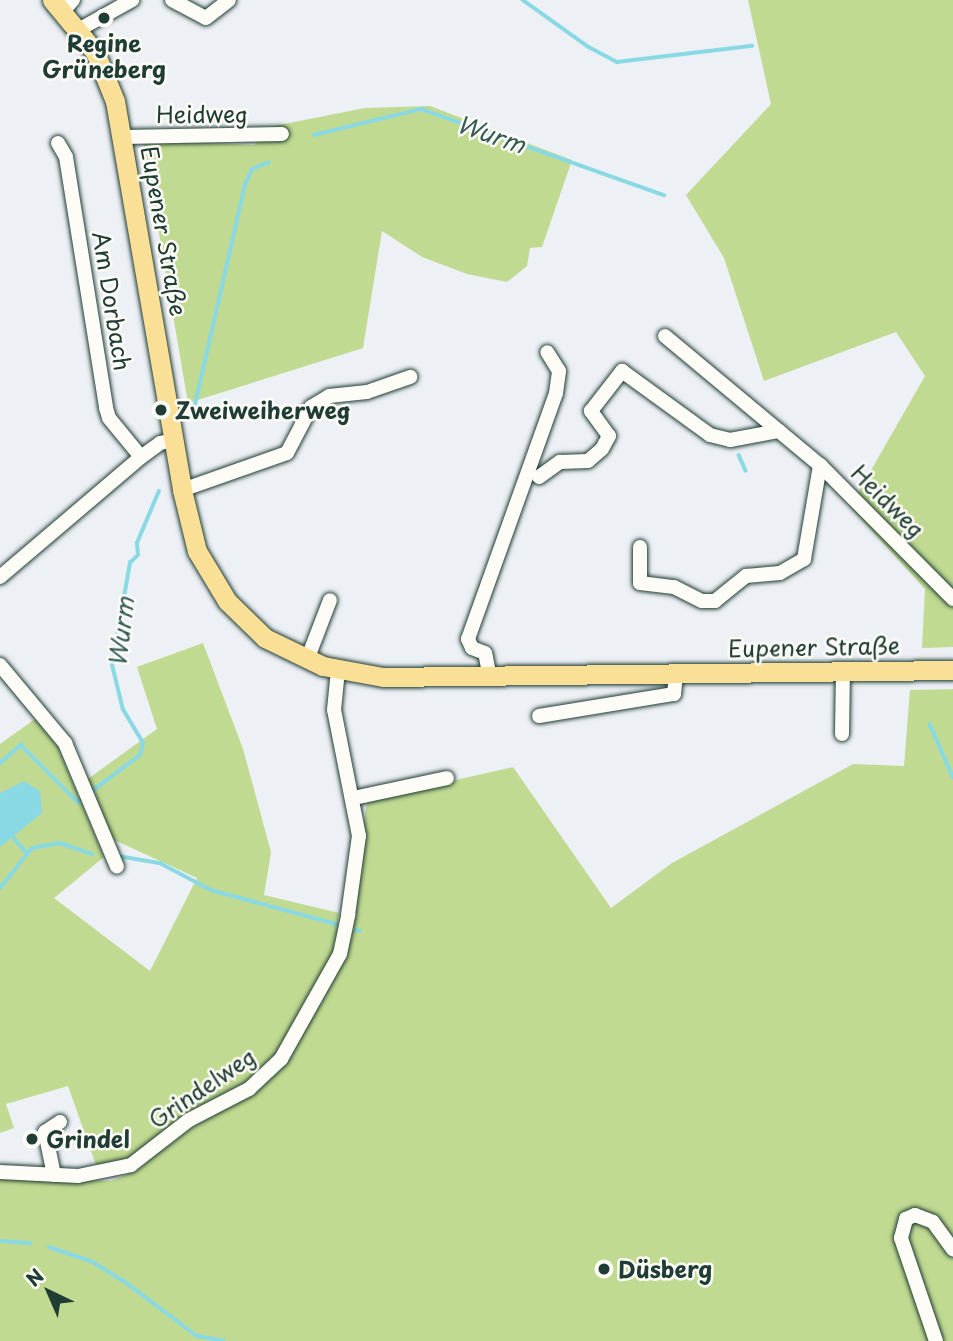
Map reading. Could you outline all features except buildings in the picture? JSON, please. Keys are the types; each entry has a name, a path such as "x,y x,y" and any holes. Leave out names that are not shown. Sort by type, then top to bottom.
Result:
{"main road":[{"name":"Eupener Straße","path":"63,4 106,74 123,137 182,489 197,551 227,601 265,638 307,660 338,670 383,677 490,678 953,670"}],"street":[{"path":"80,29 132,0"},
{"path":"172,0 206,18 229,0"},
{"name":"Heidweg","path":"123,137 282,134"},
{"name":"Am Dorbach","path":"58,143 66,157 106,408 109,418 141,457"},
{"name":"Heidweg","path":"665,336 820,465 953,599"},
{"path":"490,678 485,653 472,648 468,639 556,393 559,370 547,352"},
{"path":"539,477 561,462 594,458 609,436 591,411 622,371 710,435 740,440 779,431"},
{"path":"182,489 287,453 311,407 329,396 367,392 410,377"},
{"path":"0,577 141,457 160,443 174,440"},
{"name":"Heidweg","path":"640,547 640,583 674,587 702,601 715,601 746,576 780,573 804,559 820,465"},
{"path":"307,660 330,600"},
{"path":"0,665 65,743 117,867"},
{"name":"Grindelweg","path":"0,1172 54,1175 107,1173 131,1165 189,1120 249,1089 281,1059 340,954 359,836 354,798 334,710 338,670"},
{"path":"842,734 843,671"},
{"path":"539,716 674,694 676,674"},
{"path":"354,798 447,778"},
{"path":"54,1175 45,1132 60,1122"},
{"path":"936,1341 901,1238 906,1219 915,1215 933,1222 953,1250"}],"green space":[{"path":"748,0 953,0 953,647 922,648 925,589 850,507 925,376 896,332 764,381 724,258 686,195 771,104"},
{"path":"430,106 572,160 542,247 530,248 527,266 507,282 467,274 422,257 382,231 363,348 188,403 143,140 255,145 264,128 365,108"},
{"path":"203,643 243,749 271,852 264,895 339,913 335,951 273,1061 240,1088 176,1121 130,1161 97,1168 68,1086 6,1104 14,1128 0,1133 0,744 35,719 58,747 104,857 54,898 150,971 197,878 110,838 85,781 157,729 137,667"},
{"path":"953,689 953,1341 0,1341 0,1176 111,1181 136,1171 179,1135 262,1087 284,1062 347,957 367,800 513,767 611,908 672,863 853,764 904,766 910,690"}],"water":[{"path":"24,781 40,791 42,813 0,847 0,793"}],"waterway":[{"path":"523,0 589,47 617,62 752,46"},
{"name":"Wurm","path":"314,135 421,109 664,195"},
{"name":"Wurm","path":"192,418 245,185 252,169 269,162"},
{"name":"Wurm","path":"739,455 746,471"},
{"name":"Wurm","path":"91,792 140,755 143,743 123,710 112,665 130,563 138,555 137,543 159,491"},
{"name":"Wurm","path":"930,724 953,777"},
{"name":"Wurm","path":"0,763 21,745 78,802 83,798"},
{"path":"13,837 26,852"},
{"name":"Wurm","path":"0,888 32,848 60,843 92,854"},
{"name":"Wurm","path":"118,856 160,863 211,890 336,924"},
{"name":"Wurm","path":"356,930 360,931"},
{"path":"0,1241 30,1243"},
{"path":"49,1247 93,1262 124,1281 197,1336 224,1341"}],"place":[{"name":"Regine Grüneberg","path":"104,18"},
{"name":"Zweiweiherweg","path":"161,410"},
{"name":"Grindel","path":"32,1139"},
{"name":"Düsberg","path":"604,1269"}]}
